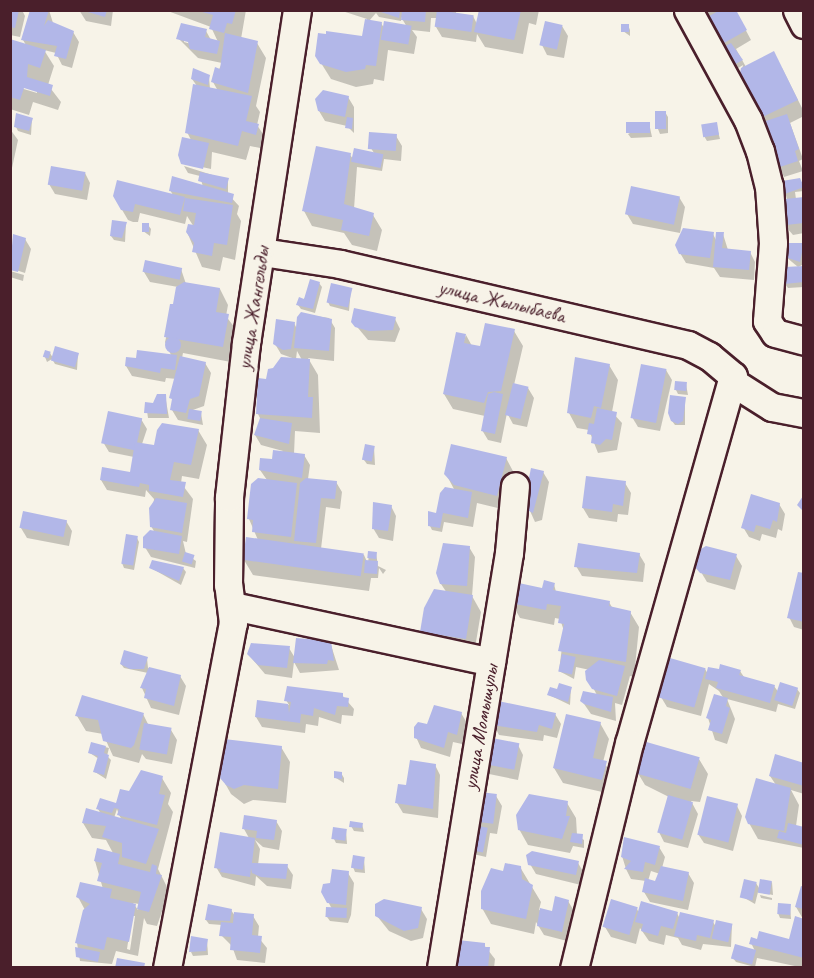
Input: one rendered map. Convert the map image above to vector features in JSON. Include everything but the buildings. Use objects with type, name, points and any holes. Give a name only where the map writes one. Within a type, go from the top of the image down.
[{"type":"street","name":"улица Жангельды","points":[[167,968],[233,623],[233,606],[228,585],[229,497],[246,343],[262,252],[297,10]]},
{"type":"street","points":[[688,10],[748,120],[760,151],[769,186],[773,243],[767,321],[775,333],[804,341]]},
{"type":"street","points":[[796,10],[804,24]]},
{"type":"street","name":"улица Жылыбаева","points":[[262,252],[340,264],[688,345],[710,356],[736,390]]},
{"type":"street","points":[[574,968],[629,743],[736,390],[804,413]]},
{"type":"street","name":"улица Момышулы","points":[[441,968],[491,662],[515,486]]},
{"type":"street","points":[[233,606],[491,662]]}]
